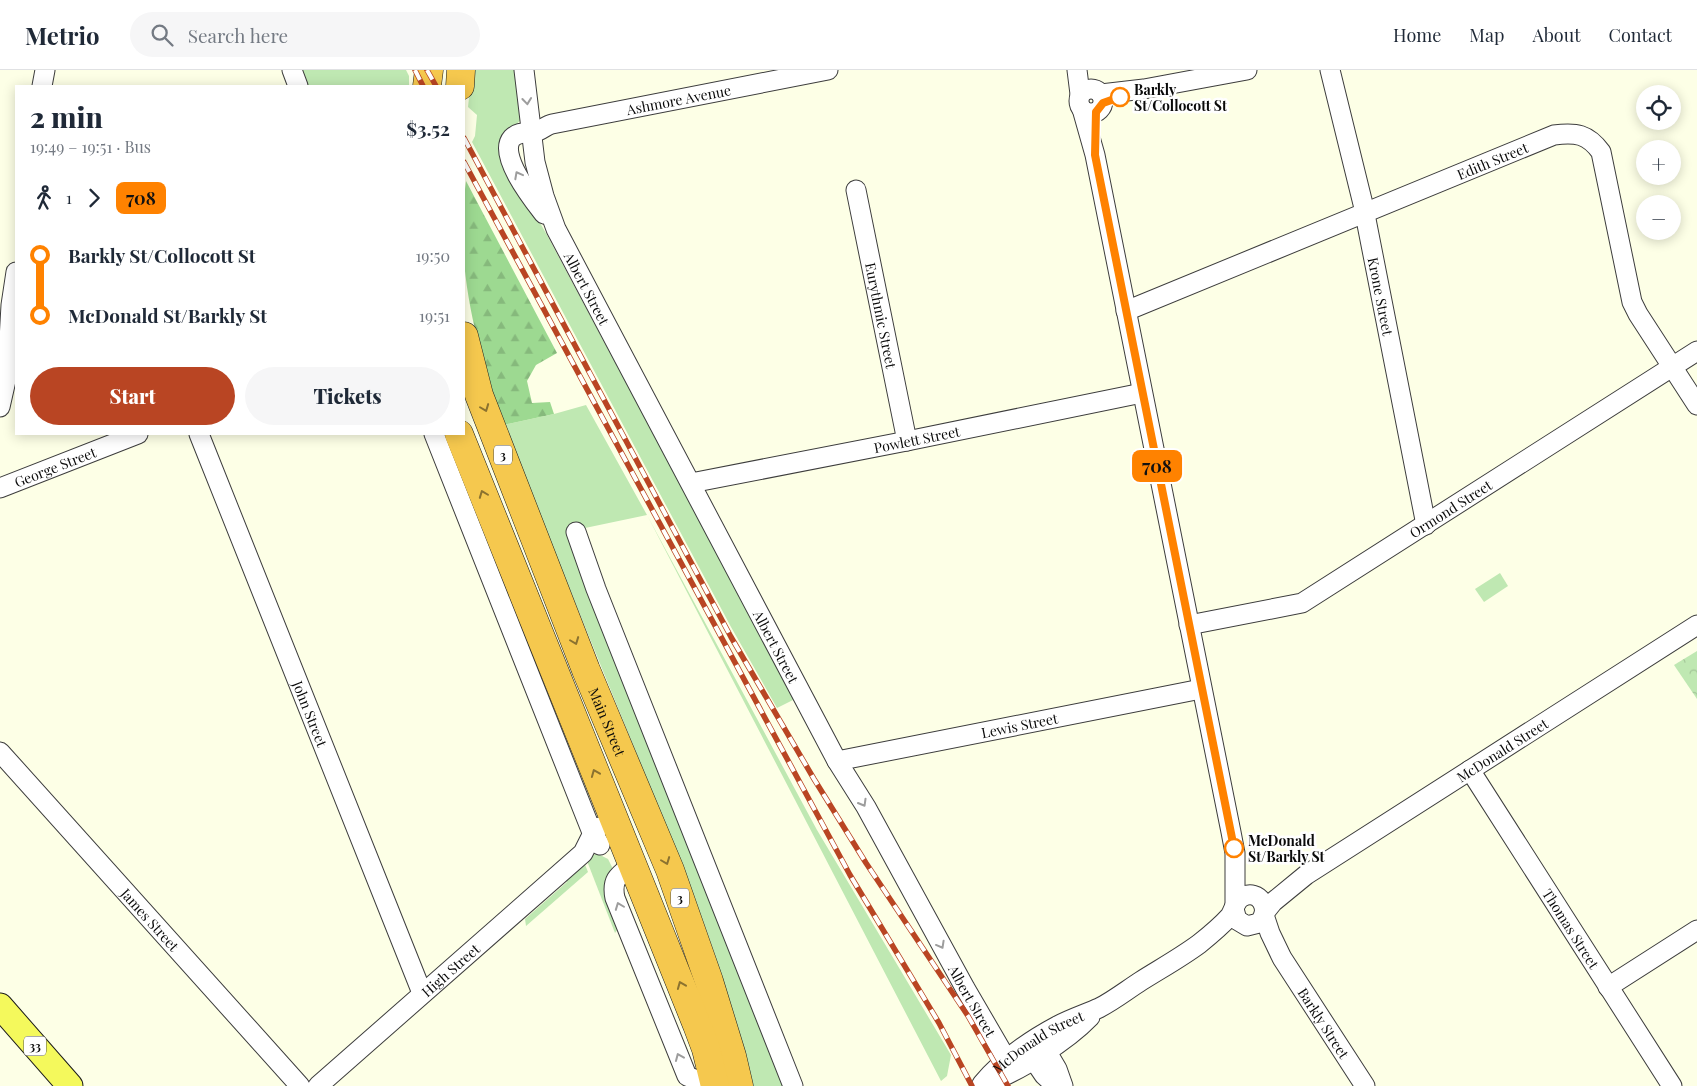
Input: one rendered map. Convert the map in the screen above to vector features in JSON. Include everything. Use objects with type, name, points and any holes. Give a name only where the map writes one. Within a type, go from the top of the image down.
[{"type":"highway","points":[[427,85],[429,70]]},
{"type":"highway","points":[[460,85],[462,70]]},
{"type":"highway","name":"Main Street","points":[[467,349],[479,395],[586,670],[670,870],[709,981],[732,1056],[723,1085]]},
{"type":"highway","name":"Main Street","points":[[460,435],[518,581],[602,837],[632,865],[700,1034],[723,1085]]},
{"type":"highway","points":[[518,581],[547,568]]},
{"type":"highway","points":[[602,837],[647,816]]},
{"type":"main road","name":"33","points":[[0,1006],[70,1086]]},
{"type":"street","points":[[42,85],[45,70]]},
{"type":"street","points":[[292,70],[298,85]]},
{"type":"street","name":"Albert Street","points":[[524,70],[530,131],[539,178],[556,229],[838,762],[866,807],[974,1005],[1007,1058]]},
{"type":"street","name":"Ashmore Avenue","points":[[530,131],[552,124],[828,70]]},
{"type":"street","name":"Barkly Street","points":[[1077,70],[1092,100]]},
{"type":"street","name":"Barkly Street","points":[[1083,70],[1092,100],[1095,155],[1235,853],[1245,878],[1260,905],[1282,958],[1365,1086]]},
{"type":"street","points":[[1092,100],[1247,70]]},
{"type":"street","name":"Krone Street","points":[[1330,70],[1364,213],[1426,525]]},
{"type":"street","name":"Edith Street","points":[[1126,311],[1554,134],[1572,134],[1588,138],[1601,152],[1632,302],[1697,405]]},
{"type":"street","name":"Eurythmic Street","points":[[856,190],[907,441]]},
{"type":"street","points":[[0,407],[7,376],[11,305],[15,279]]},
{"type":"street","name":"Ormond Street","points":[[1188,625],[1302,603],[1697,351]]},
{"type":"street","name":"Powlett Street","points":[[691,482],[907,441],[1142,393]]},
{"type":"street","name":"George Street","points":[[0,488],[135,435]]},
{"type":"street","name":"John Street","points":[[199,435],[422,993]]},
{"type":"street","name":"Main Street","points":[[434,435],[602,837]]},
{"type":"street","points":[[576,532],[596,589],[793,1086]]},
{"type":"street","name":"McDonald Street","points":[[1260,905],[1697,625]]},
{"type":"street","name":"Lewis Street","points":[[838,762],[1201,689]]},
{"type":"street","name":"James Street","points":[[0,752],[300,1086]]},
{"type":"street","name":"Thomas Street","points":[[1470,770],[1672,1086]]},
{"type":"street","name":"High Street","points":[[318,1086],[602,837]]},
{"type":"street","name":"Barkly Street","points":[[1235,853],[1235,907]]},
{"type":"street","points":[[1243,897],[1260,905],[1259,923],[1246,925],[1237,920],[1235,907],[1243,897]]},
{"type":"street","name":"McDonald Street","points":[[981,1085],[998,1079],[1036,1048],[1056,1026],[1100,1008],[1198,944],[1228,918],[1235,907]]},
{"type":"street","name":"Barkly Street","points":[[1246,925],[1282,958]]},
{"type":"street","name":"McDonald Street","points":[[1198,944],[1246,925]]},
{"type":"street","points":[[1608,987],[1697,930]]},
{"type":"street","points":[[1036,1048],[1044,1076],[1056,1086]]},
{"type":"street","points":[[1036,1048],[1057,1069],[1063,1086]]},
{"type":"street","name":"McDonald Street","points":[[981,1085],[1007,1058],[1036,1048]]},
{"type":"green space","points":[[300,70],[406,70],[409,76],[409,85],[306,85]]},
{"type":"green space","points":[[472,70],[517,70],[523,118],[508,132],[532,209],[795,699],[777,708],[731,627],[472,142],[475,136],[477,115],[468,107]]},
{"type":"green space","points":[[466,181],[557,353],[536,365],[527,381],[532,403],[550,402],[554,414],[503,425],[476,335],[465,274]]},
{"type":"green space","points":[[586,405],[647,515],[566,532],[784,1086],[749,1086],[714,952],[690,885],[503,425]]},
{"type":"green space","points":[[647,515],[817,830],[951,1055],[947,1076],[941,1081]]},
{"type":"green space","points":[[1500,573],[1508,586],[1484,602],[1475,589]]},
{"type":"green space","points":[[1697,651],[1697,699],[1674,665]]},
{"type":"green space","points":[[598,854],[608,859],[612,867],[618,929],[615,933],[587,861],[592,855]]},
{"type":"green space","points":[[584,862],[588,872],[526,926],[525,919],[567,882],[565,879]]},
{"type":"railway","points":[[415,70],[422,85]]},
{"type":"railway","points":[[427,70],[435,85]]},
{"type":"railway","points":[[465,140],[731,637],[814,779],[866,863],[968,1016],[1008,1086]]},
{"type":"railway","points":[[465,164],[850,875],[939,1023],[972,1086]]},
{"type":"bus line","name":"708","points":[[1120,97],[1103,103],[1096,112],[1095,155],[1234,848]]},
{"type":"place","name":"Barkly St/Collocott St","points":[[1120,97]]},
{"type":"place","name":"McDonald St/Barkly St","points":[[1234,848]]}]
